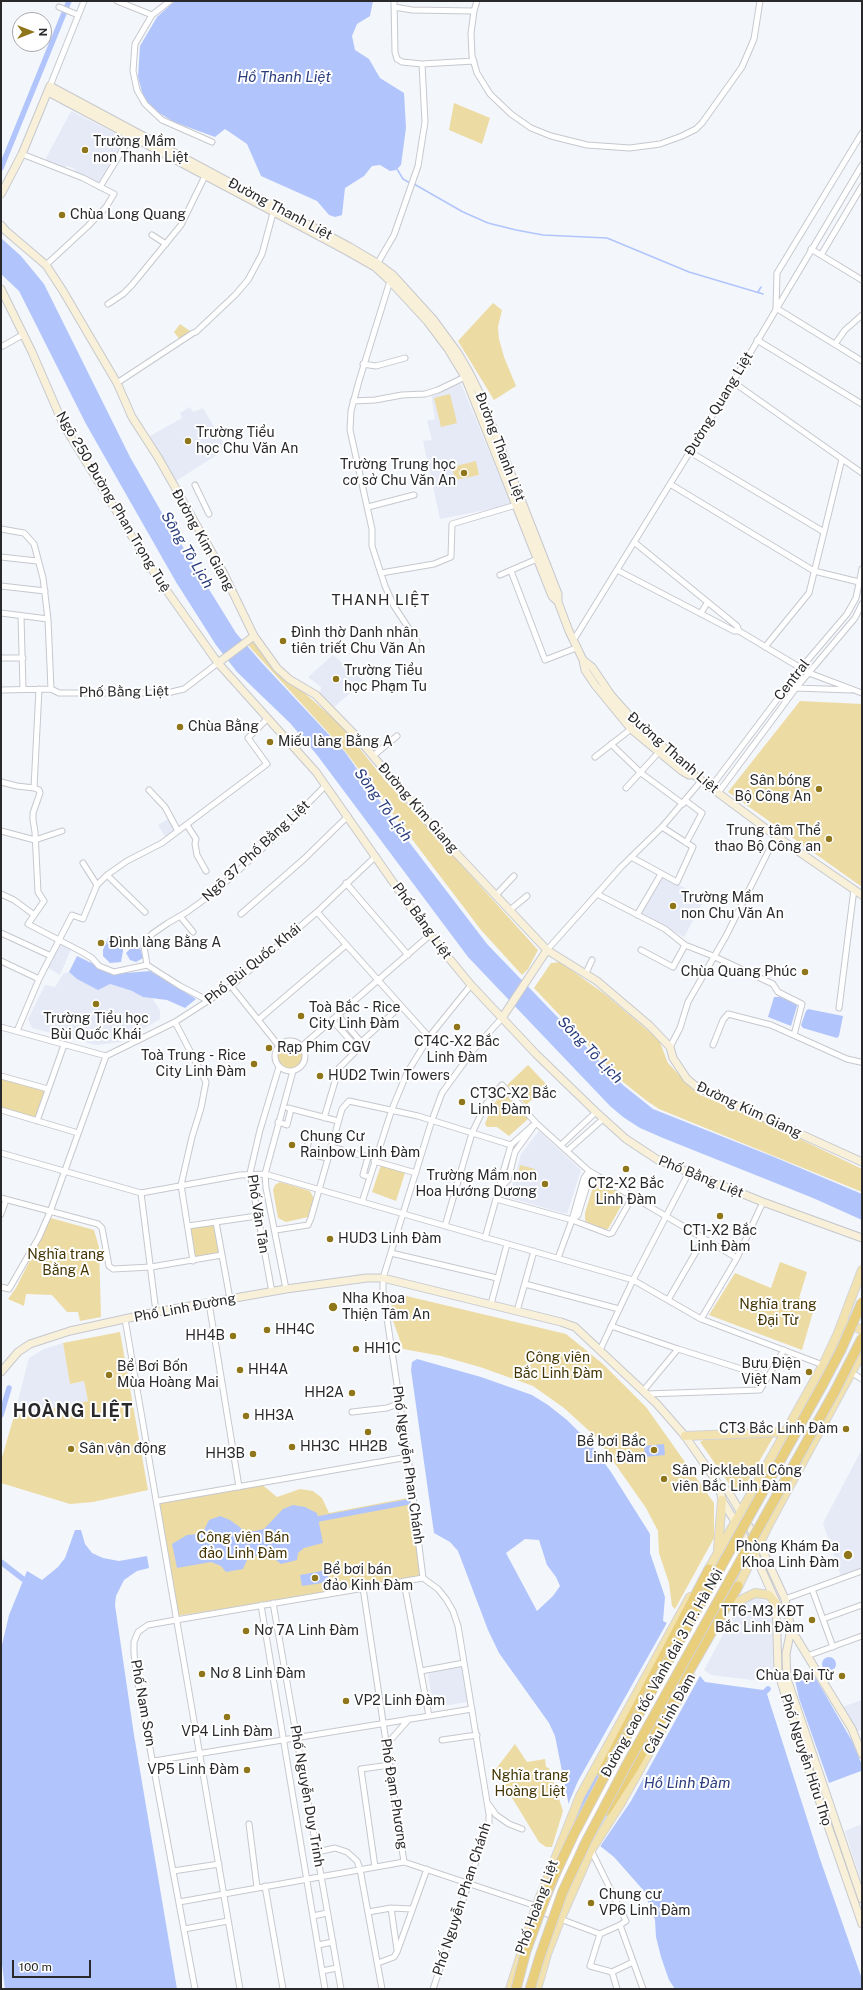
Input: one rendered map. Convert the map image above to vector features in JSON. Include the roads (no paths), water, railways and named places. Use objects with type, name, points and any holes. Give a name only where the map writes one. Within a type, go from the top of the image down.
[{"type":"highway","name":"Đường cao tốc Vành đai 3 TP. Hà Nội","points":[[516,1989],[526,1951],[550,1885],[573,1834],[823,1384],[841,1350],[862,1302]]},
{"type":"highway","name":"Đường cao tốc Vành đai 3 TP. Hà Nội","points":[[530,1989],[563,1890],[590,1846],[626,1766],[817,1424],[862,1338]]},
{"type":"highway","points":[[573,1834],[613,1749],[676,1635],[709,1569]]},
{"type":"highway","points":[[590,1846],[738,1586]]},
{"type":"main road","points":[[573,1834],[593,1770],[680,1613],[709,1569],[810,1390],[842,1322],[862,1270]]},
{"type":"main road","points":[[842,1322],[862,1330]]},
{"type":"main road","points":[[738,1586],[760,1545],[770,1522],[862,1353]]},
{"type":"main road","points":[[810,1390],[835,1404]]},
{"type":"main road","points":[[685,1436],[786,1432]]},
{"type":"main road","points":[[718,1553],[722,1500]]},
{"type":"main road","name":"Cầu Linh Đàm","points":[[590,1846],[621,1803],[731,1605],[738,1586]]},
{"type":"main road","points":[[731,1605],[755,1593],[769,1595],[777,1605]]},
{"type":"main road","name":"Phố Hoàng Liệt","points":[[510,1989],[536,1907],[573,1834]]},
{"type":"main road","name":"Phố Hoàng Liệt","points":[[537,1989],[561,1918],[590,1846]]},
{"type":"street","points":[[1,194],[22,154],[49,89],[75,14],[84,1]]},
{"type":"street","points":[[117,1],[152,15]]},
{"type":"street","points":[[170,1],[152,15],[135,44],[133,71],[137,90],[145,104],[162,120],[212,142]]},
{"type":"street","points":[[394,1],[395,55],[402,62],[422,64],[474,61]]},
{"type":"street","points":[[477,1],[471,34],[474,61],[477,74],[490,94],[512,114],[531,128],[550,136],[574,143],[604,147],[630,148],[660,144],[696,129],[728,88],[742,67],[754,39],[760,1]]},
{"type":"street","points":[[60,7],[75,14]]},
{"type":"street","points":[[394,7],[412,10],[474,11]]},
{"type":"street","points":[[376,265],[392,241],[418,166],[425,122],[422,64]]},
{"type":"street","name":"Đường Thanh Liệt","points":[[49,89],[131,136],[272,213],[376,265]]},
{"type":"street","name":"Đường Thanh Liệt","points":[[49,89],[376,265],[392,278],[433,319],[458,353],[469,372],[479,392],[519,505],[558,594],[558,602],[575,644],[583,660],[592,667],[620,712],[691,769],[694,775],[776,836],[862,895]]},
{"type":"street","points":[[862,133],[777,273],[776,308],[862,361]]},
{"type":"street","points":[[100,187],[131,136]]},
{"type":"street","points":[[22,154],[83,178],[114,194],[106,207],[88,226],[46,265]]},
{"type":"street","name":"Đường Quang Liệt","points":[[575,644],[617,570],[733,382],[862,165]]},
{"type":"street","points":[[108,304],[123,294],[132,285],[181,225],[206,176]]},
{"type":"street","points":[[821,255],[862,186]]},
{"type":"street","points":[[117,383],[193,332],[196,332],[222,308],[248,280],[262,254],[272,213]]},
{"type":"street","name":"Đường Kim Giang","points":[[1,225],[46,265],[90,335],[117,383],[132,417],[159,459],[223,572],[252,637],[277,668],[289,679],[316,696],[357,737],[440,836],[547,950],[586,972],[650,1026],[670,1047],[673,1058],[679,1070],[697,1087],[862,1162]]},
{"type":"street","points":[[152,235],[166,244]]},
{"type":"street","points":[[811,249],[862,280]]},
{"type":"street","points":[[392,278],[364,364],[354,401],[350,430],[368,507],[372,530],[372,546],[394,606],[417,641]]},
{"type":"street","points":[[392,278],[448,349],[465,377],[519,505],[552,596],[558,602]]},
{"type":"street","name":"Ngõ 250 Đường Phan Trọng Tuệ","points":[[1,289],[24,334],[64,426],[154,574],[219,662]]},
{"type":"street","points":[[834,344],[845,330],[862,314]]},
{"type":"street","points":[[3,346],[24,334]]},
{"type":"street","points":[[757,340],[862,404]]},
{"type":"street","points":[[364,364],[376,366],[405,358]]},
{"type":"street","points":[[354,401],[375,400],[402,395],[425,394],[438,390],[465,377]]},
{"type":"street","points":[[733,382],[862,473]]},
{"type":"street","points":[[690,452],[824,532]]},
{"type":"street","points":[[765,647],[809,593],[842,459]]},
{"type":"street","points":[[670,484],[814,571],[859,582]]},
{"type":"street","points":[[195,485],[209,514]]},
{"type":"street","points":[[368,507],[414,495]]},
{"type":"street","points":[[381,573],[434,564],[451,557],[452,524],[519,505]]},
{"type":"street","points":[[1,529],[24,533],[34,544],[45,591],[48,619],[51,689]]},
{"type":"street","points":[[634,542],[737,626],[739,631]]},
{"type":"street","points":[[1,557],[37,561]]},
{"type":"street","points":[[500,575],[538,559]]},
{"type":"street","name":"Central","points":[[711,787],[801,668],[847,614],[856,598],[862,569]]},
{"type":"street","points":[[617,570],[701,612],[734,631],[739,631],[809,673],[862,693]]},
{"type":"street","points":[[511,571],[545,660],[575,644]]},
{"type":"street","points":[[1,586],[45,591]]},
{"type":"street","points":[[701,612],[707,602]]},
{"type":"street","name":"Central","points":[[718,793],[796,688],[855,618],[862,604]]},
{"type":"street","points":[[1,613],[48,619]]},
{"type":"street","points":[[21,616],[23,689]]},
{"type":"street","points":[[219,662],[252,637]]},
{"type":"street","points":[[1,658],[22,658]]},
{"type":"street","name":"Phố Bằng Liệt","points":[[1,690],[51,689],[60,693],[171,693],[184,689],[219,662],[316,772],[430,935],[471,985],[603,1119],[626,1139],[658,1160],[763,1202],[862,1237]]},
{"type":"street","points":[[796,688],[856,690]]},
{"type":"street","points":[[34,788],[39,689]]},
{"type":"street","points":[[620,712],[631,729],[658,753],[682,771],[689,775],[694,775]]},
{"type":"street","points":[[17,1031],[39,978],[52,956],[72,915],[83,919],[97,885],[107,875],[127,861],[162,843],[267,764],[248,738],[268,718]]},
{"type":"street","points":[[595,757],[631,729]]},
{"type":"street","points":[[373,756],[397,736]]},
{"type":"street","points":[[611,744],[641,773],[702,813],[686,842]]},
{"type":"street","points":[[626,788],[658,753]]},
{"type":"street","points":[[722,772],[730,778]]},
{"type":"street","points":[[502,1018],[547,950],[631,857],[662,827],[702,780]]},
{"type":"street","points":[[1,782],[34,788],[39,790],[40,793],[33,813],[33,826],[38,892],[44,901],[33,914],[28,924],[82,952],[92,958],[99,966],[114,972],[147,965],[180,986],[209,1001]]},
{"type":"street","name":"Ngõ 37 Phố Bằng Liệt","points":[[147,965],[144,946],[152,934],[216,891],[276,836],[325,786]]},
{"type":"street","points":[[149,790],[165,807],[178,831]]},
{"type":"street","points":[[241,914],[304,859],[348,816]]},
{"type":"street","points":[[187,825],[196,839],[195,844],[197,854],[206,871]]},
{"type":"street","points":[[631,857],[677,882],[693,847],[662,827]]},
{"type":"street","points":[[1,831],[35,840],[62,831]]},
{"type":"street","points":[[670,1047],[680,1028],[688,1002],[713,956],[726,936],[776,836]]},
{"type":"street","name":"Phố Bùi Quốc Khái","points":[[106,1056],[175,1022],[231,986],[317,912],[376,856]]},
{"type":"street","points":[[83,863],[97,885]]},
{"type":"street","points":[[637,915],[661,874]]},
{"type":"street","points":[[107,875],[144,912]]},
{"type":"street","points":[[496,895],[514,876]]},
{"type":"street","points":[[346,884],[408,955]]},
{"type":"street","points":[[839,1008],[854,889]]},
{"type":"street","points":[[1,894],[14,900],[33,914]]},
{"type":"street","points":[[597,894],[664,929],[685,946],[713,956],[773,984],[778,992],[802,1004],[794,1035]]},
{"type":"street","points":[[510,910],[527,896]]},
{"type":"street","points":[[317,912],[429,1037]]},
{"type":"street","points":[[180,916],[193,932]]},
{"type":"street","points":[[1,933],[52,956]]},
{"type":"street","points":[[231,986],[279,1046],[291,1042],[301,1047],[333,1021],[430,935]]},
{"type":"street","points":[[258,1020],[346,945]]},
{"type":"street","points":[[642,950],[673,967],[685,946]]},
{"type":"street","points":[[586,972],[592,960]]},
{"type":"street","points":[[1,961],[39,978]]},
{"type":"street","points":[[362,1202],[392,1109],[407,1072],[429,1037],[471,985]]},
{"type":"street","points":[[338,1015],[361,1042],[401,1006]]},
{"type":"street","points":[[713,1045],[723,1020],[728,1014],[771,1025],[848,1059],[860,1062]]},
{"type":"street","name":"Phố Nguyễn Phan Chánh","points":[[433,1989],[489,1823],[489,1804],[458,1626],[453,1611],[438,1589],[423,1578],[408,1458],[383,1292],[383,1278],[432,1120],[442,1093],[474,1049],[502,1018]]},
{"type":"street","points":[[324,1118],[339,1068],[358,1050],[333,1021]]},
{"type":"street","points":[[175,1022],[206,1082],[201,1108],[180,1185],[193,1261]]},
{"type":"street","points":[[1,1027],[106,1056],[50,1212],[39,1237],[9,1289],[1,1287]]},
{"type":"street","points":[[37,1121],[64,1045]]},
{"type":"street","name":"Phố Văn Tân","points":[[272,1292],[250,1173],[260,1130],[279,1067],[275,1058],[279,1046]]},
{"type":"street","name":"Phố Văn Tân","points":[[286,1289],[276,1230],[266,1188],[265,1174],[293,1071],[300,1067],[304,1059],[301,1047]]},
{"type":"street","points":[[279,1067],[285,1070],[293,1071]]},
{"type":"street","points":[[1,1076],[48,1089]]},
{"type":"street","points":[[445,1226],[472,1133],[486,1104],[502,1085],[536,1123],[589,1171],[737,1258]]},
{"type":"street","points":[[276,1230],[308,1225],[338,1121],[344,1105],[351,1100],[432,1120],[511,1145]]},
{"type":"street","points":[[278,1122],[287,1125],[290,1108],[338,1121]]},
{"type":"street","points":[[1,1110],[78,1133]]},
{"type":"street","points":[[561,1145],[596,1112]]},
{"type":"street","points":[[567,1151],[603,1119]]},
{"type":"street","points":[[485,1238],[500,1188],[500,1179],[511,1145],[536,1123]]},
{"type":"street","points":[[500,1188],[508,1180],[517,1149],[536,1123]]},
{"type":"street","points":[[310,1135],[306,1153],[328,1158]]},
{"type":"street","points":[[331,1147],[368,1157],[363,1175],[369,1177]]},
{"type":"street","points":[[1,1153],[141,1192],[250,1173],[265,1174],[633,1280],[701,1319],[823,1365]]},
{"type":"street","points":[[374,1161],[416,1173]]},
{"type":"street","points":[[558,1258],[572,1220],[578,1215],[589,1179],[589,1171]]},
{"type":"street","points":[[600,1350],[633,1280],[690,1172]]},
{"type":"street","points":[[141,1192],[156,1312]]},
{"type":"street","points":[[496,1199],[572,1220],[609,1234],[612,1233],[633,1196]]},
{"type":"street","points":[[1,1214],[3,1199],[98,1224],[102,1228],[109,1266],[113,1269],[151,1267],[222,1255]]},
{"type":"street","points":[[701,1319],[737,1258],[763,1202]]},
{"type":"street","points":[[188,1226],[257,1216]]},
{"type":"street","points":[[216,1222],[230,1299]]},
{"type":"street","points":[[668,1300],[704,1238]]},
{"type":"street","points":[[491,1304],[507,1244]]},
{"type":"street","points":[[517,1311],[534,1251]]},
{"type":"street","points":[[391,1253],[497,1278]]},
{"type":"street","name":"Phố Linh Đường","points":[[1,1372],[18,1352],[30,1344],[70,1330],[156,1312],[286,1289],[367,1278],[383,1278]]},
{"type":"street","name":"Phố Nguyễn Hữu Thọ","points":[[383,1278],[491,1304],[575,1327],[645,1392],[685,1436],[719,1485],[728,1491],[760,1545],[785,1599],[791,1629],[787,1648],[787,1679],[862,1899]]},
{"type":"street","points":[[525,1284],[619,1309]]},
{"type":"street","points":[[209,1303],[239,1487]]},
{"type":"street","points":[[125,1319],[240,1989]]},
{"type":"street","points":[[611,1326],[678,1350],[767,1377]]},
{"type":"street","points":[[645,1392],[678,1350]]},
{"type":"street","points":[[645,1392],[760,1390],[784,1350]]},
{"type":"street","points":[[852,1373],[862,1379]]},
{"type":"street","points":[[352,1412],[387,1408],[400,1403]]},
{"type":"street","points":[[157,1501],[408,1458]]},
{"type":"street","name":"Phố Nguyễn Hữu Thọ","points":[[719,1485],[722,1500],[736,1521],[755,1555],[771,1588],[777,1605],[778,1672],[822,1809],[862,1924]]},
{"type":"street","points":[[549,1910],[573,1834],[693,1633],[750,1529]]},
{"type":"street","points":[[785,1599],[862,1571]]},
{"type":"street","name":"Phố Nam Sơn","points":[[195,1989],[154,1761],[136,1673],[134,1642],[138,1632],[148,1625],[423,1578]]},
{"type":"street","points":[[404,1582],[430,1716]]},
{"type":"street","name":"Phố Đạm Phương","points":[[363,1588],[404,1862],[536,1907],[549,1910],[559,1915],[561,1918]]},
{"type":"street","points":[[812,1589],[833,1646]]},
{"type":"street","name":"Phố Nguyễn Duy Trinh","points":[[273,1603],[341,1989]]},
{"type":"street","name":"Phố Nguyễn Duy Trinh","points":[[261,1605],[325,1989]]},
{"type":"street","points":[[823,1619],[862,1605]]},
{"type":"street","points":[[791,1629],[852,1729],[862,1754]]},
{"type":"street","points":[[807,1656],[862,1636]]},
{"type":"street","points":[[787,1648],[795,1647],[807,1656]]},
{"type":"street","points":[[421,1671],[464,1663]]},
{"type":"street","points":[[154,1761],[472,1709]]},
{"type":"street","points":[[386,1744],[409,1719]]},
{"type":"street","points":[[442,1740],[477,1735]]},
{"type":"street","points":[[375,1867],[361,1769],[390,1765]]},
{"type":"street","points":[[489,1804],[496,1815],[509,1824],[522,1829]]},
{"type":"street","points":[[822,1809],[830,1806]]},
{"type":"street","points":[[249,1824],[257,1887]]},
{"type":"street","points":[[561,1918],[600,1934],[626,1921],[590,1846]]},
{"type":"street","points":[[317,1852],[335,1848],[342,1850],[352,1856],[360,1869],[382,1989]]},
{"type":"street","points":[[179,1902],[307,1878],[404,1862]]},
{"type":"street","points":[[173,1871],[219,1864]]},
{"type":"street","points":[[378,1963],[394,1957],[397,1952],[427,1869]]},
{"type":"street","points":[[265,1886],[283,1989]]},
{"type":"street","name":"Phố Đạm Phương","points":[[536,1907],[539,1911],[561,1918]]},
{"type":"street","points":[[368,1912],[391,1908],[412,1909]]},
{"type":"street","points":[[391,1908],[397,1952]]},
{"type":"street","points":[[313,1916],[328,1913]]},
{"type":"street","points":[[184,1929],[228,1921]]},
{"type":"street","points":[[620,1925],[643,1989]]},
{"type":"street","points":[[600,1934],[590,1966],[612,1972],[633,1962]]},
{"type":"street","points":[[318,1945],[333,1942]]},
{"type":"street","points":[[322,1971],[337,1968]]},
{"type":"street","points":[[612,1972],[618,1989]]},
{"type":"water","name":"Hồ Thanh Liệt","points":[[175,1],[373,1],[370,16],[357,24],[352,36],[355,50],[369,59],[380,78],[404,93],[406,128],[401,165],[396,170],[390,171],[380,165],[372,166],[364,176],[345,188],[342,215],[335,217],[329,215],[317,201],[261,176],[247,144],[225,129],[215,137],[174,122],[159,113],[144,99],[138,77],[140,46],[157,17]]},
{"type":"water","points":[[1,238],[21,256],[44,284],[130,457],[162,513],[236,633],[345,752],[406,838],[487,944],[623,1085],[653,1109],[862,1194],[862,1220],[813,1198],[663,1138],[640,1128],[623,1117],[610,1106],[468,957],[317,755],[290,723],[237,672],[216,645],[176,582],[86,424],[19,291],[1,274]]},
{"type":"water","points":[[109,936],[115,937],[122,941],[123,951],[121,962],[110,963],[103,956],[103,950]]},
{"type":"water","points":[[134,945],[140,948],[143,958],[136,962],[130,960],[126,953]]},
{"type":"water","points":[[77,956],[114,974],[150,971],[196,999],[185,1008],[167,1000],[143,997],[132,991],[110,984],[98,990],[77,979],[69,972]]},
{"type":"water","points":[[774,997],[780,997],[795,1003],[797,1006],[791,1026],[768,1017]]},
{"type":"water","points":[[808,1009],[843,1016],[839,1036],[837,1038],[803,1028],[801,1025]]},
{"type":"water","name":"Hồ Linh Đàm","points":[[417,1359],[481,1377],[532,1395],[567,1420],[589,1442],[611,1472],[650,1534],[650,1553],[665,1597],[663,1621],[667,1623],[663,1631],[705,1682],[763,1690],[767,1694],[820,1859],[862,1979],[862,1989],[675,1989],[669,1980],[661,1957],[656,1937],[655,1920],[644,1891],[614,1857],[575,1826],[569,1806],[555,1736],[549,1723],[499,1653],[488,1630],[458,1551],[450,1542],[434,1533],[411,1370],[412,1362]],"holes":[[[525,1539],[539,1540],[547,1565],[556,1577],[560,1586],[553,1596],[537,1611],[506,1553]]]},
{"type":"water","name":"Bể bơi Bắc Linh Đàm","points":[[664,1444],[665,1455],[645,1457],[644,1446]]},
{"type":"water","points":[[293,1505],[305,1507],[317,1513],[323,1543],[304,1548],[298,1553],[297,1560],[281,1564],[267,1553],[247,1560],[243,1569],[226,1572],[221,1566],[211,1562],[177,1568],[172,1544],[187,1535],[198,1534],[204,1530],[209,1520],[220,1516],[230,1520],[245,1531],[255,1531],[264,1529],[283,1509]]},
{"type":"water","points":[[75,1530],[81,1530],[85,1544],[92,1553],[103,1558],[119,1561],[147,1556],[149,1568],[137,1571],[124,1580],[116,1596],[115,1605],[134,1735],[177,1989],[5,1989],[1,1956],[1,1649],[9,1615],[27,1571],[42,1580],[58,1567],[65,1558]]},
{"type":"water","name":"Bể bơi bán đảo Kinh Đàm","points":[[327,1570],[329,1582],[302,1586],[300,1575]]},
{"type":"water","points":[[826,1657],[832,1657],[836,1661],[836,1667],[832,1671],[826,1671],[822,1667],[822,1661]]},
{"type":"water","points":[[798,1674],[813,1674],[818,1682],[852,1741],[862,1765],[861,1771],[829,1783],[799,1698],[795,1680]]},
{"type":"waterway","points":[[1,168],[69,1]]},
{"type":"waterway","points":[[397,169],[403,179],[410,183]]},
{"type":"waterway","points":[[414,184],[463,212],[488,223],[543,235],[607,238],[689,272],[763,294]]},
{"type":"waterway","points":[[758,292],[761,287]]},
{"type":"waterway","points":[[1,1415],[9,1388]]},
{"type":"waterway","points":[[318,1519],[408,1502]]},
{"type":"waterway","points":[[1,1562],[23,1579]]},
{"type":"waterway","points":[[765,1692],[768,1689]]},
{"type":"place","name":"Trường Mầm non Thanh Liệt","points":[[85,150]]},
{"type":"place","name":"Chùa Long Quang","points":[[62,215]]},
{"type":"place","name":"Trường Tiểu học Chu Văn An","points":[[188,441]]},
{"type":"place","name":"Trường Trung học cơ sở Chu Văn An","points":[[464,473]]},
{"type":"place","name":"Đình thờ Danh nhân tiên triết Chu Văn An","points":[[283,641]]},
{"type":"place","name":"Trường Tiểu học Phạm Tu","points":[[336,679]]},
{"type":"place","name":"Chùa Bằng","points":[[180,727]]},
{"type":"place","name":"Miếu làng Bằng A","points":[[270,742]]},
{"type":"place","name":"Sân bóng Bộ Công An","points":[[819,789]]},
{"type":"place","name":"Trung tâm Thể thao Bộ Công an","points":[[829,839]]},
{"type":"place","name":"Trường Mầm non Chu Văn An","points":[[673,906]]},
{"type":"place","name":"Đình làng Bằng A","points":[[101,943]]},
{"type":"place","name":"Chùa Quang Phúc","points":[[805,972]]},
{"type":"place","name":"Trường Tiểu học Bùi Quốc Khái","points":[[96,1004]]},
{"type":"place","name":"Toà Bắc - Rice City Linh Đàm","points":[[301,1016]]},
{"type":"place","name":"CT4C-X2 Bắc Linh Đàm","points":[[457,1027]]},
{"type":"place","name":"Rạp Phim CGV","points":[[269,1048]]},
{"type":"place","name":"Toà Trung - Rice City Linh Đàm","points":[[254,1064]]},
{"type":"place","name":"HUD2 Twin Towers","points":[[320,1076]]},
{"type":"place","name":"CT3C-X2 Bắc Linh Đàm","points":[[462,1102]]},
{"type":"place","name":"Chung Cư Rainbow Linh Đàm","points":[[292,1145]]},
{"type":"place","name":"CT2-X2 Bắc Linh Đàm","points":[[626,1169]]},
{"type":"place","name":"Trường Mầm non Hoa Hướng Dương","points":[[545,1184]]},
{"type":"place","name":"CT1-X2 Bắc Linh Đàm","points":[[720,1216]]},
{"type":"place","name":"HUD3 Linh Đàm","points":[[330,1239]]},
{"type":"place","name":"Nha Khoa Thiện Tâm An","points":[[333,1307]]},
{"type":"place","name":"HH4C","points":[[267,1330]]},
{"type":"place","name":"HH4B","points":[[233,1336]]},
{"type":"place","name":"HH1C","points":[[356,1349]]},
{"type":"place","name":"HH4A","points":[[240,1370]]},
{"type":"place","name":"Bưu Điện Việt Nam","points":[[809,1372]]},
{"type":"place","name":"Bể Bơi Bốn Mùa Hoàng Mai","points":[[109,1375]]},
{"type":"place","name":"HH2A","points":[[352,1393]]},
{"type":"place","name":"HH3A","points":[[246,1416]]},
{"type":"place","name":"CT3 Bắc Linh Đàm","points":[[846,1429]]},
{"type":"place","name":"HH2B","points":[[368,1432]]},
{"type":"place","name":"HH3C","points":[[292,1447]]},
{"type":"place","name":"Sân vận động","points":[[71,1449]]},
{"type":"place","name":"Bể bơi Bắc Linh Đàm","points":[[654,1450]]},
{"type":"place","name":"HH3B","points":[[253,1454]]},
{"type":"place","name":"Sân Pickleball Công viên Bắc Linh Đàm","points":[[664,1479]]},
{"type":"place","name":"Phòng Khám Đa Khoa Linh Đàm","points":[[848,1555]]},
{"type":"place","name":"Bể bơi bán đảo Kinh Đàm","points":[[315,1578]]},
{"type":"place","name":"TT6-M3 KĐT Bắc Linh Đàm","points":[[812,1620]]},
{"type":"place","name":"Nơ 7A Linh Đàm","points":[[246,1631]]},
{"type":"place","name":"Nơ 8 Linh Đàm","points":[[202,1674]]},
{"type":"place","name":"Chùa Đại Từ","points":[[842,1676]]},
{"type":"place","name":"VP2 Linh Đàm","points":[[346,1701]]},
{"type":"place","name":"VP4 Linh Đàm","points":[[227,1717]]},
{"type":"place","name":"VP5 Linh Đàm","points":[[247,1770]]},
{"type":"place","name":"Chung cư VP6 Linh Đàm","points":[[591,1903]]},
{"type":"district","name":"THANH LIỆT","points":[[381,600]]},
{"type":"district","name":"HOÀNG LIỆT","points":[[73,1411]]},
{"type":"water label","name":"Sông Tô Lịch","points":[[187,550]]},
{"type":"water label","name":"Sông Tô Lịch","points":[[383,805]]},
{"type":"water label","name":"Sông Tô Lịch","points":[[590,1050]]},
{"type":"park label","name":"Nghĩa trang Bằng A","points":[[66,1264]]},
{"type":"park label","name":"Nghĩa trang Đại Từ","points":[[778,1314]]},
{"type":"park label","name":"Công viên Bắc Linh Đàm","points":[[558,1366]]},
{"type":"park label","name":"Công viên Bán đảo Linh Đàm","points":[[243,1546]]},
{"type":"park label","name":"Nghĩa trang Hoàng Liệt","points":[[530,1784]]}]
